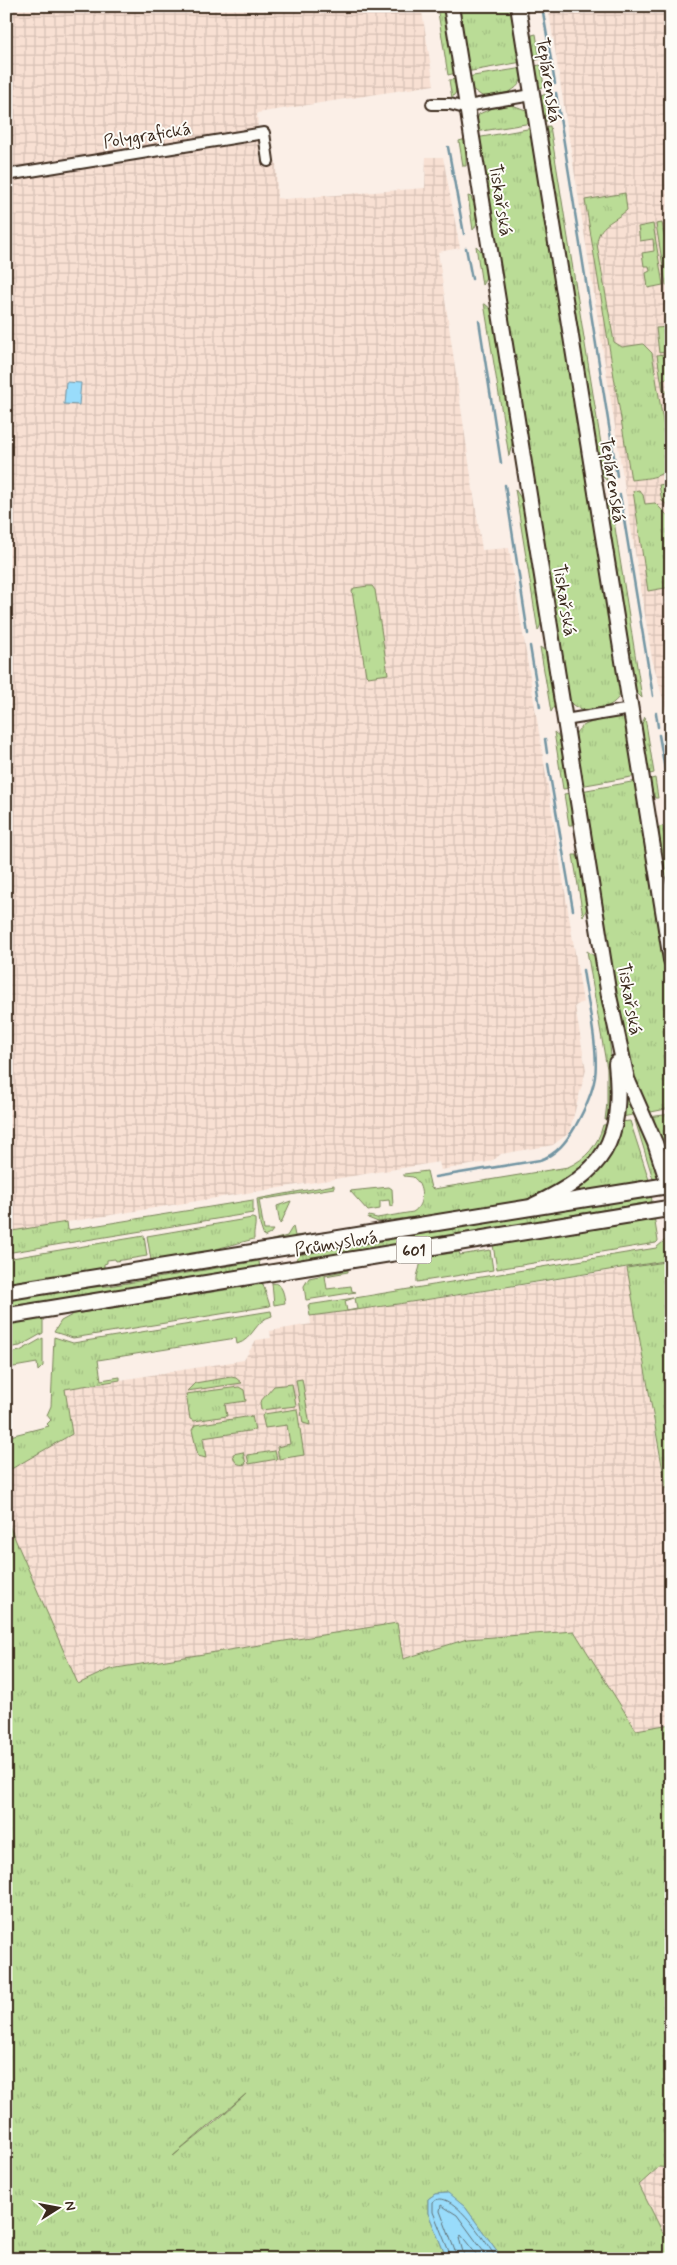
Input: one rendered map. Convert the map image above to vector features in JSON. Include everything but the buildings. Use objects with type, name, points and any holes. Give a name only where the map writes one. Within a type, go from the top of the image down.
[{"type":"main road","name":"Průmyslová","points":[[6,1292],[527,1208],[670,1187]]},
{"type":"main road","name":"Průmyslová","points":[[6,1316],[671,1208]]},
{"type":"street","name":"Tiskařská","points":[[451,6],[609,996],[627,1079],[654,1138],[670,1187]]},
{"type":"street","name":"Teplárenská","points":[[518,6],[671,960]]},
{"type":"street","points":[[432,104],[450,104],[459,107],[532,95]]},
{"type":"street","name":"Polygrafická","points":[[6,175],[264,133],[268,161]]},
{"type":"street","points":[[565,720],[631,709]]},
{"type":"street","points":[[527,1208],[560,1192],[579,1180],[597,1162],[611,1138],[617,1120],[619,1103],[609,996]]},
{"type":"shaded area","points":[[6,6],[421,6],[434,85],[257,113],[260,162],[276,161],[277,198],[285,199],[425,188],[426,157],[443,157],[460,248],[438,252],[482,550],[509,548],[583,1002],[575,1006],[586,1070],[569,1133],[553,1145],[501,1154],[488,1162],[441,1170],[439,1162],[6,1232]]},
{"type":"shaded area","points":[[548,6],[671,6],[671,728],[652,659]]},
{"type":"shaded area","points":[[627,1268],[671,1524],[670,1724],[636,1730],[574,1631],[467,1639],[402,1659],[397,1624],[110,1669],[78,1684],[6,1518],[6,1472],[72,1434],[65,1389],[244,1360],[256,1340],[271,1338],[270,1331],[311,1324],[310,1316],[494,1290]]},
{"type":"shaded area","points":[[659,2167],[671,2168],[671,2249],[639,2185]]},
{"type":"green space","points":[[437,6],[445,6],[456,73],[448,75]]},
{"type":"green space","points":[[456,6],[513,6],[522,62],[466,72]]},
{"type":"green space","points":[[536,34],[540,59],[533,61],[532,35]]},
{"type":"green space","points":[[541,65],[544,87],[539,88],[536,86],[533,66]]},
{"type":"green space","points":[[523,68],[523,76],[520,82],[511,91],[504,94],[482,96],[469,87],[467,77]]},
{"type":"green space","points":[[457,79],[456,92],[452,98],[449,80]]},
{"type":"green space","points":[[545,94],[550,120],[542,122],[538,98]]},
{"type":"green space","points":[[512,105],[526,110],[532,123],[476,132],[475,126],[479,114],[493,108]]},
{"type":"green space","points":[[550,126],[607,481],[598,471],[542,127]]},
{"type":"green space","points":[[533,128],[622,691],[612,703],[597,710],[581,709],[574,706],[568,700],[476,138]]},
{"type":"green space","points":[[466,139],[466,166],[463,166],[459,141]]},
{"type":"green space","points":[[625,193],[627,210],[607,224],[600,232],[597,244],[614,342],[622,347],[643,344],[652,353],[669,459],[668,466],[661,474],[650,478],[631,480],[585,200]]},
{"type":"green space","points":[[468,196],[471,197],[478,217],[473,230]]},
{"type":"green space","points":[[662,223],[671,269],[671,284],[666,285],[656,224]]},
{"type":"green space","points":[[653,224],[663,285],[648,288],[646,273],[650,271],[649,266],[644,266],[642,253],[654,251],[653,239],[640,241],[638,227]]},
{"type":"green space","points":[[476,246],[483,254],[487,270],[482,285]]},
{"type":"green space","points":[[484,303],[493,311],[513,440],[509,456]]},
{"type":"green space","points":[[668,327],[671,351],[659,353],[656,328]]},
{"type":"green space","points":[[671,353],[671,377],[663,379],[665,391],[671,391],[671,395],[668,395],[663,391],[657,355]]},
{"type":"green space","points":[[670,483],[671,508],[662,501],[659,485]]},
{"type":"green space","points":[[515,489],[524,503],[543,619],[538,631]]},
{"type":"green space","points":[[639,490],[643,495],[645,504],[655,503],[671,519],[671,587],[648,591],[633,491]]},
{"type":"green space","points":[[610,496],[642,698],[633,689],[604,507]]},
{"type":"green space","points":[[372,586],[375,590],[388,674],[368,677],[366,675],[352,591],[354,588]]},
{"type":"green space","points":[[540,647],[548,653],[556,703],[551,712]]},
{"type":"green space","points":[[619,717],[626,720],[637,776],[580,786],[573,740],[576,733],[591,722]]},
{"type":"green space","points":[[645,717],[654,773],[646,775],[640,728]]},
{"type":"green space","points":[[554,732],[562,739],[571,788],[563,789]]},
{"type":"green space","points":[[655,778],[658,798],[655,798],[647,780]]},
{"type":"green space","points":[[637,781],[671,989],[671,1108],[646,1113],[638,1095],[617,1013],[581,791]]},
{"type":"green space","points":[[571,793],[572,825],[569,825],[564,794]]},
{"type":"green space","points":[[663,826],[671,876],[671,927],[660,860],[659,827]]},
{"type":"green space","points":[[573,855],[577,855],[588,895],[588,903],[583,916]]},
{"type":"green space","points":[[587,951],[597,958],[609,1038],[613,1078],[613,1118],[605,1120],[607,1069]]},
{"type":"green space","points":[[624,1087],[638,1114],[622,1117]]},
{"type":"green space","points":[[671,1114],[671,1179],[649,1117]]},
{"type":"green space","points":[[640,1119],[661,1179],[654,1182],[635,1120]]},
{"type":"green space","points":[[630,1121],[650,1183],[566,1197],[621,1122]]},
{"type":"green space","points":[[612,1124],[590,1164],[543,1195],[519,1201],[378,1222],[368,1218],[369,1216],[377,1218],[413,1212],[417,1209],[420,1205],[421,1190],[413,1177],[404,1176],[404,1174],[427,1171],[431,1188],[434,1189],[568,1167],[586,1155],[598,1139],[603,1125]]},
{"type":"green space","points":[[334,1185],[334,1188],[259,1200],[264,1230],[273,1230],[264,1237],[260,1225],[257,1199]]},
{"type":"green space","points":[[389,1187],[392,1189],[393,1206],[390,1206],[389,1200],[380,1201],[380,1209],[368,1211],[350,1191]]},
{"type":"green space","points":[[651,1193],[652,1202],[566,1216],[524,1227],[297,1262],[296,1260],[298,1255],[417,1235],[455,1225]]},
{"type":"green space","points":[[253,1200],[253,1213],[6,1253],[6,1232],[67,1222],[68,1230]]},
{"type":"green space","points":[[291,1201],[281,1223],[280,1224],[277,1206]]},
{"type":"green space","points":[[654,1216],[658,1241],[656,1243],[497,1269],[493,1245],[507,1240]]},
{"type":"green space","points":[[255,1219],[254,1239],[170,1261],[151,1260],[147,1236]]},
{"type":"green space","points":[[293,1226],[295,1236],[364,1227],[265,1245],[265,1242],[287,1236]]},
{"type":"green space","points":[[671,1235],[671,1260],[445,1297],[355,1310],[310,1316],[308,1305],[354,1298],[345,1301],[347,1311],[357,1309],[355,1298],[656,1248]]},
{"type":"green space","points":[[144,1236],[147,1256],[116,1261],[115,1259],[107,1260],[104,1267],[93,1273],[6,1287],[6,1259]]},
{"type":"green space","points":[[490,1250],[493,1270],[417,1282],[420,1258],[459,1252],[460,1255]]},
{"type":"green space","points":[[259,1261],[260,1269],[6,1310],[6,1299],[60,1289],[109,1286]]},
{"type":"green space","points":[[671,1261],[668,1353],[671,1369],[671,1516],[627,1268]]},
{"type":"green space","points":[[348,1270],[348,1272],[325,1276],[327,1289],[351,1286],[352,1291],[356,1292],[306,1300],[304,1286],[309,1278]]},
{"type":"green space","points":[[272,1283],[281,1287],[285,1303],[274,1305]]},
{"type":"green space","points":[[263,1284],[270,1306],[73,1338],[54,1332],[61,1321],[74,1314]]},
{"type":"green space","points":[[271,1311],[272,1316],[266,1318],[247,1339],[237,1344],[236,1338],[98,1360],[101,1380],[120,1377],[120,1380],[65,1389],[72,1434],[6,1472],[6,1437],[49,1426],[47,1424],[51,1420],[47,1415],[51,1406],[54,1337],[73,1343]]},
{"type":"green space","points":[[43,1315],[43,1333],[20,1346],[6,1348],[6,1321]]},
{"type":"green space","points":[[43,1338],[43,1366],[38,1371],[37,1363],[8,1368],[6,1354],[20,1351]]},
{"type":"green space","points":[[231,1377],[236,1378],[242,1383],[187,1391],[195,1383]]},
{"type":"green space","points":[[302,1379],[310,1425],[303,1423],[296,1380]]},
{"type":"green space","points":[[292,1384],[296,1406],[261,1410],[260,1402],[274,1386]]},
{"type":"green space","points":[[239,1387],[244,1390],[246,1401],[225,1404],[227,1416],[194,1421],[190,1419],[186,1394]]},
{"type":"green space","points":[[297,1409],[304,1455],[279,1459],[277,1447],[290,1444],[287,1425],[265,1428],[262,1416],[264,1414]]},
{"type":"green space","points":[[252,1416],[255,1430],[203,1438],[206,1458],[198,1456],[192,1430],[195,1425]]},
{"type":"green space","points":[[275,1451],[277,1459],[249,1464],[247,1455]]},
{"type":"green space","points":[[243,1452],[246,1464],[238,1464],[233,1454]]},
{"type":"green space","points":[[6,1518],[78,1684],[110,1669],[397,1623],[403,1659],[467,1639],[574,1631],[636,1730],[671,1724],[671,2168],[659,2167],[639,2185],[671,2249],[671,2259],[503,2259],[465,2207],[447,2193],[435,2194],[428,2199],[428,2213],[447,2259],[6,2259]],"holes":[[[246,2094],[214,2123],[173,2156]]]},
{"type":"water","points":[[66,382],[81,383],[79,405],[64,404]]},
{"type":"water","points":[[448,2193],[465,2207],[503,2259],[447,2259],[428,2213],[428,2199],[435,2194]]},
{"type":"waterway","points":[[542,6],[555,84]]},
{"type":"waterway","points":[[556,93],[575,211]]},
{"type":"waterway","points":[[448,147],[464,234]]},
{"type":"waterway","points":[[575,213],[617,476]]},
{"type":"waterway","points":[[466,248],[472,279]]},
{"type":"waterway","points":[[479,321],[501,463]]},
{"type":"waterway","points":[[505,485],[528,634]]},
{"type":"waterway","points":[[620,495],[653,696]]},
{"type":"waterway","points":[[667,601],[671,610]]},
{"type":"waterway","points":[[530,646],[540,707]]},
{"type":"waterway","points":[[656,713],[658,727]]},
{"type":"waterway","points":[[659,735],[671,804]]},
{"type":"waterway","points":[[545,739],[547,753]]},
{"type":"waterway","points":[[548,764],[573,910]]},
{"type":"waterway","points":[[435,1177],[540,1160],[556,1151],[568,1138],[587,1103],[592,1090],[596,1066],[594,1039],[583,970]]}]
